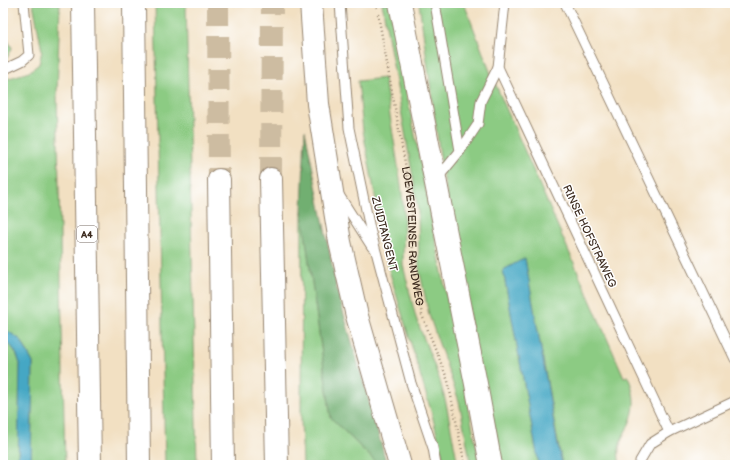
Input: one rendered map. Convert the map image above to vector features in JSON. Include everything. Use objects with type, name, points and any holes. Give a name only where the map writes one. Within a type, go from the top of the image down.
[{"type":"main road","name":"A4","points":[[83,3],[90,465]]},
{"type":"main road","points":[[134,3],[139,465]]},
{"type":"main road","points":[[311,3],[318,104],[340,242],[357,316],[400,465]]},
{"type":"main road","points":[[400,3],[491,465]]},
{"type":"main road","points":[[271,179],[277,465]]},
{"type":"main road","points":[[219,180],[223,465]]},
{"type":"lane","points":[[3,70],[22,61],[29,55],[24,3]]},
{"type":"lane","name":"ZUIDTANGENT","points":[[340,3],[349,128],[377,256],[411,383],[433,448],[436,465]]},
{"type":"lane","points":[[436,3],[460,151]]},
{"type":"lane","points":[[435,182],[460,151],[478,124],[481,101],[498,67],[504,3]]},
{"type":"lane","points":[[565,3],[735,359]]},
{"type":"lane","name":"RINSE HOFSTRAWEG","points":[[498,67],[669,432]]},
{"type":"lane","points":[[330,181],[377,256]]},
{"type":"lane","points":[[640,465],[640,461],[650,444],[669,432],[735,400]]},
{"type":"path","name":"LOEVESTEINSE RANDWEG","points":[[376,3],[409,185],[412,212],[413,266],[422,315],[448,381],[465,465]]},
{"type":"green space","points":[[33,3],[60,3],[57,94],[65,465],[31,465],[33,363],[21,340],[3,328],[3,80],[29,72],[39,64],[42,51]]},
{"type":"green space","points":[[155,3],[186,3],[197,465],[165,465]]},
{"type":"green space","points":[[382,3],[389,3],[480,465],[471,465],[459,401],[429,315],[419,268],[418,211]]},
{"type":"green space","points":[[419,3],[464,3],[491,74],[624,377],[628,376],[633,393],[634,407],[631,419],[620,443],[620,465],[562,465],[525,259],[503,270],[539,465],[497,465],[441,163]]},
{"type":"green space","points":[[3,31],[12,48],[7,58],[3,61]]},
{"type":"green space","points":[[384,78],[404,213],[403,265],[416,318],[439,378],[446,403],[458,465],[445,465],[431,411],[389,270],[363,131],[358,81]]},
{"type":"green space","points":[[305,130],[337,290],[387,465],[379,465],[331,418],[302,211]]},
{"type":"green space","points":[[302,211],[331,418],[379,465],[303,465],[301,420]]},
{"type":"green space","points":[[3,339],[14,350],[20,364],[18,465],[3,465]]},
{"type":"water","points":[[525,258],[562,465],[539,465],[503,270]]},
{"type":"water","points":[[3,328],[21,340],[33,363],[31,465],[18,465],[20,364],[14,350],[3,339]]},
{"type":"tunnel","points":[[218,3],[219,180]]},
{"type":"tunnel","points":[[271,179],[272,3]]}]
